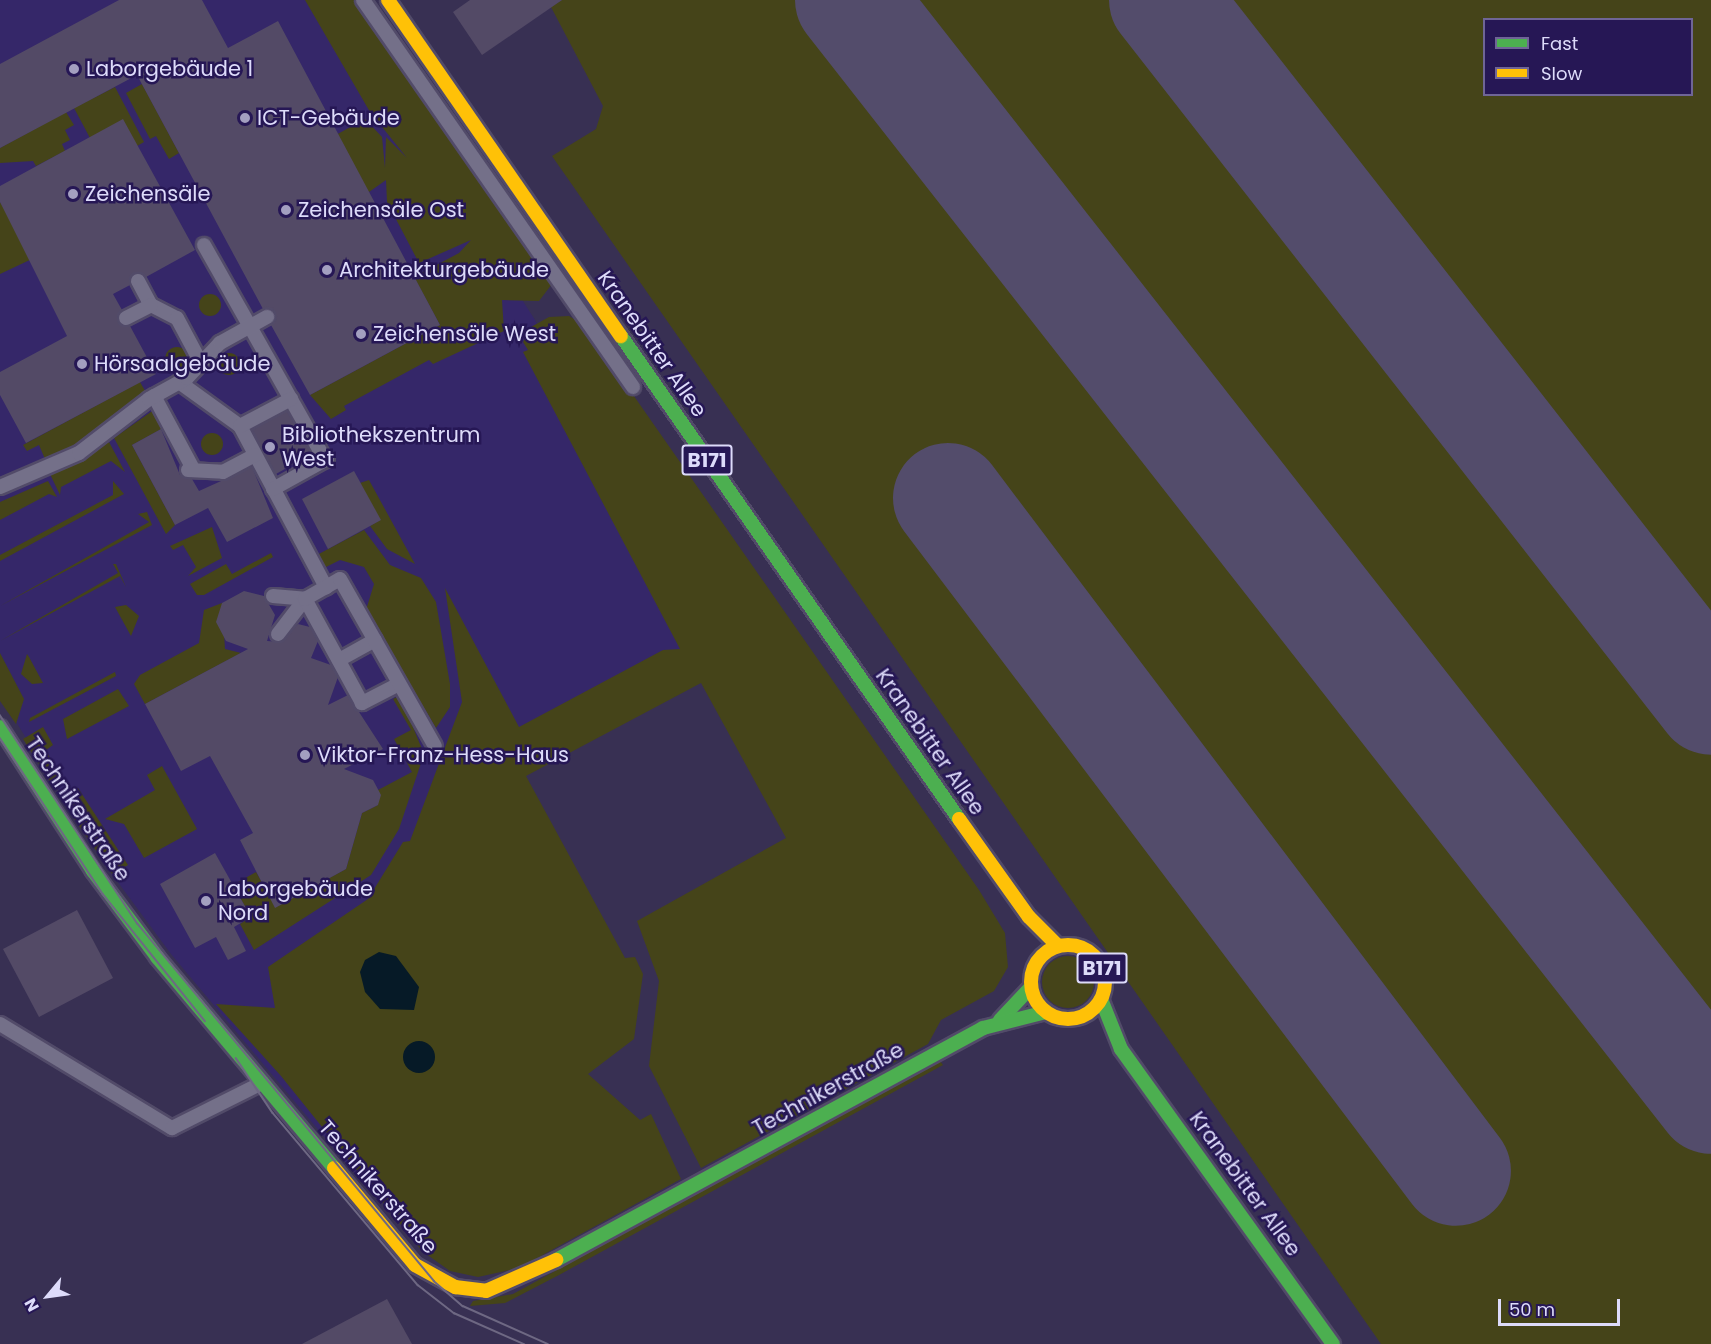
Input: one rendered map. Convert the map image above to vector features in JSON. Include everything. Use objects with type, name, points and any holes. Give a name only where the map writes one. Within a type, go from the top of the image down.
[{"type":"main road","name":"Kranebitter Allee","points":[[388,0],[1029,917],[1058,946]]},
{"type":"main road","name":"Technikerstraße","points":[[0,727],[106,890],[262,1083],[416,1264],[448,1285],[486,1291],[521,1280],[1000,1020],[1031,987]]},
{"type":"main road","name":"Kranebitter Allee","points":[[1029,917],[1038,959]]},
{"type":"main road","name":"B171","points":[[1031,987],[1038,959],[1058,946],[1081,947],[1094,956],[1104,977],[1101,999],[1077,1018],[1046,1012]]},
{"type":"main road","points":[[1031,987],[1046,1012]]},
{"type":"main road","name":"Kranebitter Allee","points":[[1101,999],[1121,1049],[1333,1344]]},
{"type":"main road","name":"Technikerstraße","points":[[1000,1020],[1046,1012]]},
{"type":"main road","name":"Kranebitter Allee","points":[[1077,1018],[1121,1049]]},
{"type":"street","name":"Kranebitter Allee","points":[[363,0],[633,387]]},
{"type":"street","points":[[204,245],[248,327],[326,459],[273,489]]},
{"type":"street","points":[[138,281],[151,305],[177,318],[201,363]]},
{"type":"street","points":[[126,318],[151,305]]},
{"type":"street","points":[[0,487],[79,453],[154,396],[179,382],[220,343],[267,317]]},
{"type":"street","points":[[179,382],[240,426],[326,587]]},
{"type":"street","points":[[154,396],[190,469],[224,475],[255,455]]},
{"type":"street","points":[[240,426],[291,399]]},
{"type":"street","points":[[278,634],[305,599],[340,579],[435,746]]},
{"type":"street","points":[[273,596],[305,599]]},
{"type":"street","points":[[305,599],[363,703],[399,684]]},
{"type":"street","points":[[339,660],[375,640]]},
{"type":"street","points":[[0,1024],[172,1128],[262,1083]]},
{"type":"shaded area","points":[[0,0],[330,0],[535,320],[710,661],[514,754],[372,1194],[171,954],[103,862],[0,696]]},
{"type":"shaded area","points":[[305,0],[358,0],[552,284],[539,301],[502,300],[504,331],[433,364],[429,360],[344,406],[346,410],[331,419],[310,395],[440,325],[414,277],[459,253],[471,240],[419,263],[387,202],[386,180],[369,192],[314,147],[365,119],[382,137],[385,168],[386,137],[407,158],[370,112]]},
{"type":"shaded area","points":[[562,0],[1711,0],[1711,1344],[1381,1344],[552,156],[596,129],[603,106],[551,7]]},
{"type":"shaded area","points":[[142,84],[179,153],[169,159],[156,136],[150,139],[126,93]]},
{"type":"shaded area","points":[[115,87],[144,142],[137,146],[90,138],[74,108]]},
{"type":"shaded area","points":[[66,112],[74,125],[65,130],[70,140],[62,144],[65,151],[36,166],[33,161],[0,163],[0,148]]},
{"type":"shaded area","points":[[0,202],[34,258],[0,274]]},
{"type":"shaded area","points":[[206,294],[214,294],[221,301],[221,309],[214,316],[206,316],[199,309],[199,301]]},
{"type":"shaded area","points":[[569,316],[585,326],[979,890],[1005,933],[1008,967],[994,991],[941,1020],[928,1044],[701,1168],[649,1066],[659,981],[637,921],[786,838],[701,683],[526,776],[625,958],[635,957],[643,974],[634,1039],[588,1074],[640,1120],[651,1114],[681,1179],[519,1268],[478,1277],[450,1271],[422,1251],[281,1076],[216,1004],[275,1008],[268,967],[368,899],[403,842],[410,841],[462,702],[445,588],[519,727],[663,650],[680,649],[523,352],[528,350],[523,342],[531,327],[549,317]]},
{"type":"shaded area","points":[[177,347],[185,351],[189,359],[185,367],[177,371],[169,367],[165,359],[169,351]]},
{"type":"shaded area","points":[[225,353],[233,353],[240,360],[240,368],[233,375],[225,375],[218,368],[218,360]]},
{"type":"shaded area","points":[[140,382],[148,396],[73,447],[45,459],[39,445],[27,451],[23,445]]},
{"type":"shaded area","points":[[155,409],[165,427],[132,445],[175,525],[166,534],[114,438]]},
{"type":"shaded area","points":[[208,433],[216,433],[223,440],[223,448],[216,455],[208,455],[201,448],[201,440]]},
{"type":"shaded area","points":[[109,442],[125,472],[111,461],[61,487],[60,495],[50,474]]},
{"type":"shaded area","points":[[369,480],[415,564],[387,549],[370,526],[380,520],[360,483]]},
{"type":"shaded area","points":[[48,481],[57,497],[49,494],[0,520],[0,502]]},
{"type":"shaded area","points":[[113,481],[124,494],[0,561],[0,555],[113,495]]},
{"type":"shaded area","points":[[147,512],[152,525],[0,606],[149,522],[138,514]]},
{"type":"shaded area","points":[[212,527],[222,558],[188,576],[196,567],[183,545],[173,550],[170,546]]},
{"type":"shaded area","points":[[364,530],[390,565],[421,578],[436,602],[450,684],[450,707],[436,728],[366,610],[374,584],[364,567],[340,560],[322,569],[315,556]]},
{"type":"shaded area","points":[[271,553],[273,557],[204,595],[197,595],[190,584],[226,564],[232,574]]},
{"type":"shaded area","points":[[113,564],[116,564],[126,587],[120,576],[0,641],[118,573]]},
{"type":"shaded area","points":[[222,603],[225,649],[241,653],[145,704],[134,684],[140,675],[199,643],[204,610]]},
{"type":"shaded area","points":[[126,605],[139,616],[131,636],[115,607]]},
{"type":"shaded area","points":[[0,653],[24,699],[16,724],[0,701]]},
{"type":"shaded area","points":[[27,654],[43,683],[32,684],[21,674]]},
{"type":"shaded area","points":[[115,672],[116,676],[29,722],[30,718]]},
{"type":"shaded area","points":[[118,689],[129,706],[67,739],[63,719]]},
{"type":"shaded area","points":[[400,695],[424,754],[399,829],[371,875],[254,950],[240,924],[251,917],[233,885],[256,872],[276,907],[346,869],[362,813],[378,805],[378,790],[412,772],[394,739],[411,730],[393,699]]},
{"type":"shaded area","points":[[43,727],[53,745],[46,750],[62,782],[54,788],[23,739]]},
{"type":"shaded area","points":[[162,766],[197,829],[144,858],[124,824],[105,819],[155,790],[147,775]]},
{"type":"shaded area","points":[[78,788],[128,865],[112,874],[60,798]]},
{"type":"shaded area","points":[[1063,956],[1073,956],[1087,963],[1094,982],[1087,1001],[1073,1008],[1063,1008],[1053,1004],[1046,997],[1042,987],[1042,977],[1046,967],[1053,960]]},
{"type":"shaded area","points":[[940,1061],[943,1065],[559,1275],[505,1303],[470,1306],[473,1301],[513,1294]]},
{"type":"water","points":[[379,952],[396,956],[419,987],[414,1010],[380,1009],[365,992],[360,972],[365,960]]},
{"type":"water","points":[[419,1041],[430,1046],[435,1057],[430,1068],[419,1073],[408,1068],[403,1057],[408,1046]]},
{"type":"building","points":[[119,0],[202,0],[228,48],[278,21],[440,325],[310,395],[271,325],[275,313],[263,309],[137,75],[0,148],[0,64]]},
{"type":"building","points":[[470,0],[562,0],[482,55],[453,12]]},
{"type":"building","points":[[123,119],[195,250],[146,277],[134,273],[130,285],[113,294],[122,310],[118,323],[130,326],[156,374],[26,443],[0,395],[0,372],[67,336],[0,202],[0,186]]},
{"type":"building","name":"Bibliothekszentrum West","points":[[287,411],[311,454],[276,474],[252,430]]},
{"type":"building","points":[[161,429],[180,475],[192,479],[199,491],[252,467],[273,518],[227,542],[208,508],[175,525],[132,445]]},
{"type":"building","points":[[354,471],[381,520],[328,549],[302,499]]},
{"type":"building","name":"Viktor-Franz-Hess-Haus","points":[[244,591],[264,596],[275,615],[267,641],[282,642],[298,624],[310,627],[318,641],[311,658],[331,665],[338,677],[328,705],[348,695],[383,749],[344,769],[373,780],[381,795],[378,805],[362,813],[346,869],[275,908],[240,840],[253,833],[210,756],[181,771],[145,704],[248,649],[226,641],[216,622],[222,603]]},
{"type":"building","name":"Laborgebäude Nord","points":[[215,853],[251,917],[234,927],[246,951],[228,960],[216,937],[195,948],[160,884]]},
{"type":"building","points":[[77,910],[113,978],[39,1017],[3,949]]},
{"type":"building","points":[[387,1299],[412,1344],[302,1344]]},
{"type":"runway","points":[[850,0],[1711,1099]]},
{"type":"runway","points":[[1164,0],[1711,700]]},
{"type":"runway","points":[[948,498],[1456,1171]]},
{"type":"tram line","points":[[0,715],[138,924],[434,1281],[463,1306],[548,1344]]},
{"type":"tram line","points":[[0,738],[103,894],[205,1021]]},
{"type":"tram line","points":[[236,1058],[273,1113],[418,1285],[454,1313],[524,1344]]},
{"type":"traffic: fast","points":[[621,336],[959,819]]},
{"type":"traffic: fast","points":[[0,727],[93,871],[157,957],[334,1168]]},
{"type":"traffic: fast","points":[[1000,1020],[1031,987]]},
{"type":"traffic: fast","points":[[1101,999],[1121,1049],[1333,1344]]},
{"type":"traffic: fast","points":[[556,1260],[983,1028],[1046,1012]]},
{"type":"traffic: slow","points":[[388,0],[621,336]]},
{"type":"traffic: slow","points":[[959,819],[1029,917],[1058,946]]},
{"type":"traffic: slow","points":[[1068,945],[1089,951],[1099,961],[1105,982],[1099,1003],[1089,1013],[1068,1019],[1047,1013],[1037,1003],[1031,982],[1037,961],[1047,951],[1068,945]]},
{"type":"traffic: slow","points":[[334,1168],[415,1265],[455,1287],[486,1291],[556,1260]]},
{"type":"place","name":"Laborgebäude 1","points":[[74,69]]},
{"type":"place","name":"ICT-Gebäude","points":[[245,118]]},
{"type":"place","name":"Zeichensäle","points":[[73,194]]},
{"type":"place","name":"Zeichensäle Ost","points":[[286,210]]},
{"type":"place","name":"Architekturgebäude","points":[[327,270]]},
{"type":"place","name":"Zeichensäle West","points":[[361,334]]},
{"type":"place","name":"Hörsaalgebäude","points":[[82,364]]},
{"type":"place","name":"Bibliothekszentrum West","points":[[270,447]]},
{"type":"place","name":"Viktor-Franz-Hess-Haus","points":[[305,755]]},
{"type":"place","name":"Laborgebäude Nord","points":[[206,901]]}]
